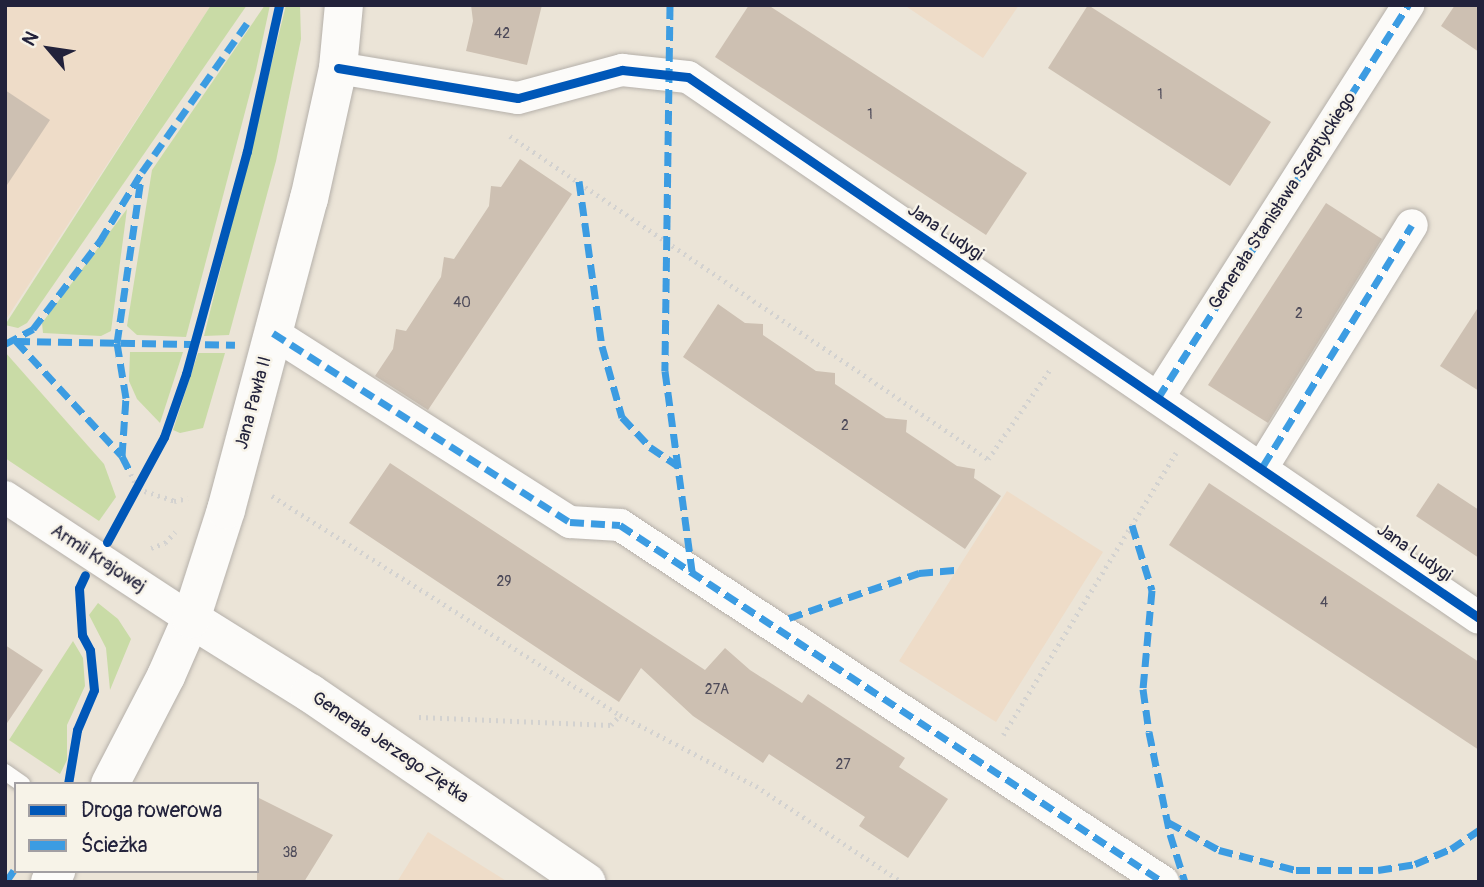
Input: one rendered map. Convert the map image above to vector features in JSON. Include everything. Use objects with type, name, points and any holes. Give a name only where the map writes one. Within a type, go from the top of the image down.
[{"type":"street","name":"Jana Pawła II","points":[[111,782],[143,728],[191,619],[273,333],[338,68],[344,5]]},
{"type":"street","name":"Generała Stanisława Szeptyckiego","points":[[1158,398],[1409,5]]},
{"type":"street","name":"Jana Ludygi","points":[[338,68],[519,98],[622,70],[688,77],[1158,398],[1263,466],[1479,618]]},
{"type":"street","points":[[1263,466],[1412,225]]},
{"type":"street","points":[[273,333],[570,522],[620,525],[1163,882]]},
{"type":"street","name":"Armii Krajowej","points":[[5,497],[191,619]]},
{"type":"street","name":"Generała Jerzego Ziętka","points":[[191,619],[310,693],[586,882]]},
{"type":"path","points":[[501,130],[988,459],[1059,357]]},
{"type":"path","points":[[998,742],[1183,441]]},
{"type":"path","points":[[131,474],[138,489],[174,501],[189,498],[185,510]]},
{"type":"path","points":[[138,489],[144,478]]},
{"type":"path","points":[[269,509],[276,484]]},
{"type":"path","points":[[272,496],[620,715],[756,786],[902,882]]},
{"type":"path","points":[[145,548],[165,543],[180,523]]},
{"type":"path","points":[[407,716],[611,725],[620,715]]},
{"type":"shaded area","points":[[5,5],[211,5],[5,321]]},
{"type":"shaded area","points":[[904,5],[1019,5],[983,58]]},
{"type":"shaded area","points":[[1007,491],[1103,552],[996,722],[899,661]]},
{"type":"shaded area","points":[[428,832],[508,882],[397,882]]},
{"type":"green space","points":[[211,5],[247,5],[27,323],[18,328],[5,325]]},
{"type":"green space","points":[[265,5],[270,5],[256,70],[186,337],[137,335],[127,326],[152,170]]},
{"type":"green space","points":[[286,5],[300,5],[301,39],[276,161],[229,335],[204,336]]},
{"type":"green space","points":[[127,209],[111,331],[101,336],[43,333],[42,323]]},
{"type":"green space","points":[[5,352],[104,464],[116,497],[99,521],[5,458]]},
{"type":"green space","points":[[130,352],[183,352],[160,423],[137,399],[129,381]]},
{"type":"green space","points":[[198,353],[225,353],[203,428],[180,433],[173,430]]},
{"type":"green space","points":[[98,603],[118,619],[131,639],[110,690],[106,648],[89,615]]},
{"type":"green space","points":[[73,641],[83,658],[85,686],[67,725],[67,760],[60,774],[9,740]]},
{"type":"building","points":[[471,5],[542,5],[527,65],[466,51],[473,21]]},
{"type":"building","points":[[749,5],[768,5],[1027,173],[986,235],[715,57]]},
{"type":"building","points":[[1088,5],[1271,122],[1230,186],[1048,68]]},
{"type":"building","points":[[1455,5],[1479,5],[1479,52],[1441,26]]},
{"type":"building","points":[[5,90],[50,120],[5,188]]},
{"type":"building","points":[[520,159],[572,194],[428,410],[375,376],[393,349],[396,329],[406,331],[441,277],[444,257],[454,259],[489,206],[491,186],[501,187]]},
{"type":"building","points":[[1326,203],[1382,239],[1268,423],[1208,385]]},
{"type":"building","points":[[718,304],[745,323],[763,324],[763,335],[816,371],[835,373],[835,384],[886,418],[907,420],[906,432],[957,466],[975,469],[974,478],[1001,496],[965,549],[683,357]]},
{"type":"building","points":[[1479,306],[1479,391],[1440,366]]},
{"type":"building","points":[[390,463],[705,670],[725,648],[750,670],[802,703],[808,694],[905,758],[899,767],[948,799],[908,858],[859,826],[865,817],[769,754],[763,763],[693,716],[641,668],[619,702],[349,523]]},
{"type":"building","points":[[1209,483],[1479,662],[1479,750],[1169,545]]},
{"type":"building","points":[[1438,483],[1479,510],[1479,558],[1416,516]]},
{"type":"building","points":[[5,645],[43,670],[5,726]]},
{"type":"building","points":[[259,798],[333,835],[304,882],[257,882]]},
{"type":"marked path","points":[[670,5],[665,371],[692,571]]},
{"type":"marked path","points":[[1158,398],[1408,5]]},
{"type":"marked path","points":[[5,344],[33,329],[100,241],[142,172],[248,22]]},
{"type":"marked path","points":[[122,456],[126,398],[117,343],[141,179]]},
{"type":"marked path","points":[[579,181],[602,346],[622,417],[650,447],[678,466]]},
{"type":"marked path","points":[[1263,466],[1412,225]]},
{"type":"marked path","points":[[273,333],[570,522],[620,525],[1163,882]]},
{"type":"marked path","points":[[16,341],[235,345]]},
{"type":"marked path","points":[[16,341],[122,456],[131,474]]},
{"type":"marked path","points":[[1132,525],[1152,590],[1143,689],[1149,732],[1170,834],[1185,882]]},
{"type":"marked path","points":[[789,618],[919,573],[957,570]]},
{"type":"marked path","points":[[1168,822],[1219,850],[1296,870],[1378,870],[1415,864],[1451,849],[1479,830]]},
{"type":"marked path","points":[[6,882],[14,870]]},
{"type":"cycle path","points":[[107,542],[164,437],[186,374],[247,151],[279,5]]},
{"type":"cycle path","points":[[338,68],[518,98],[622,70],[688,77],[1479,618]]},
{"type":"cycle path","points":[[68,782],[77,730],[94,690],[90,650],[82,635],[79,588],[85,575]]}]
